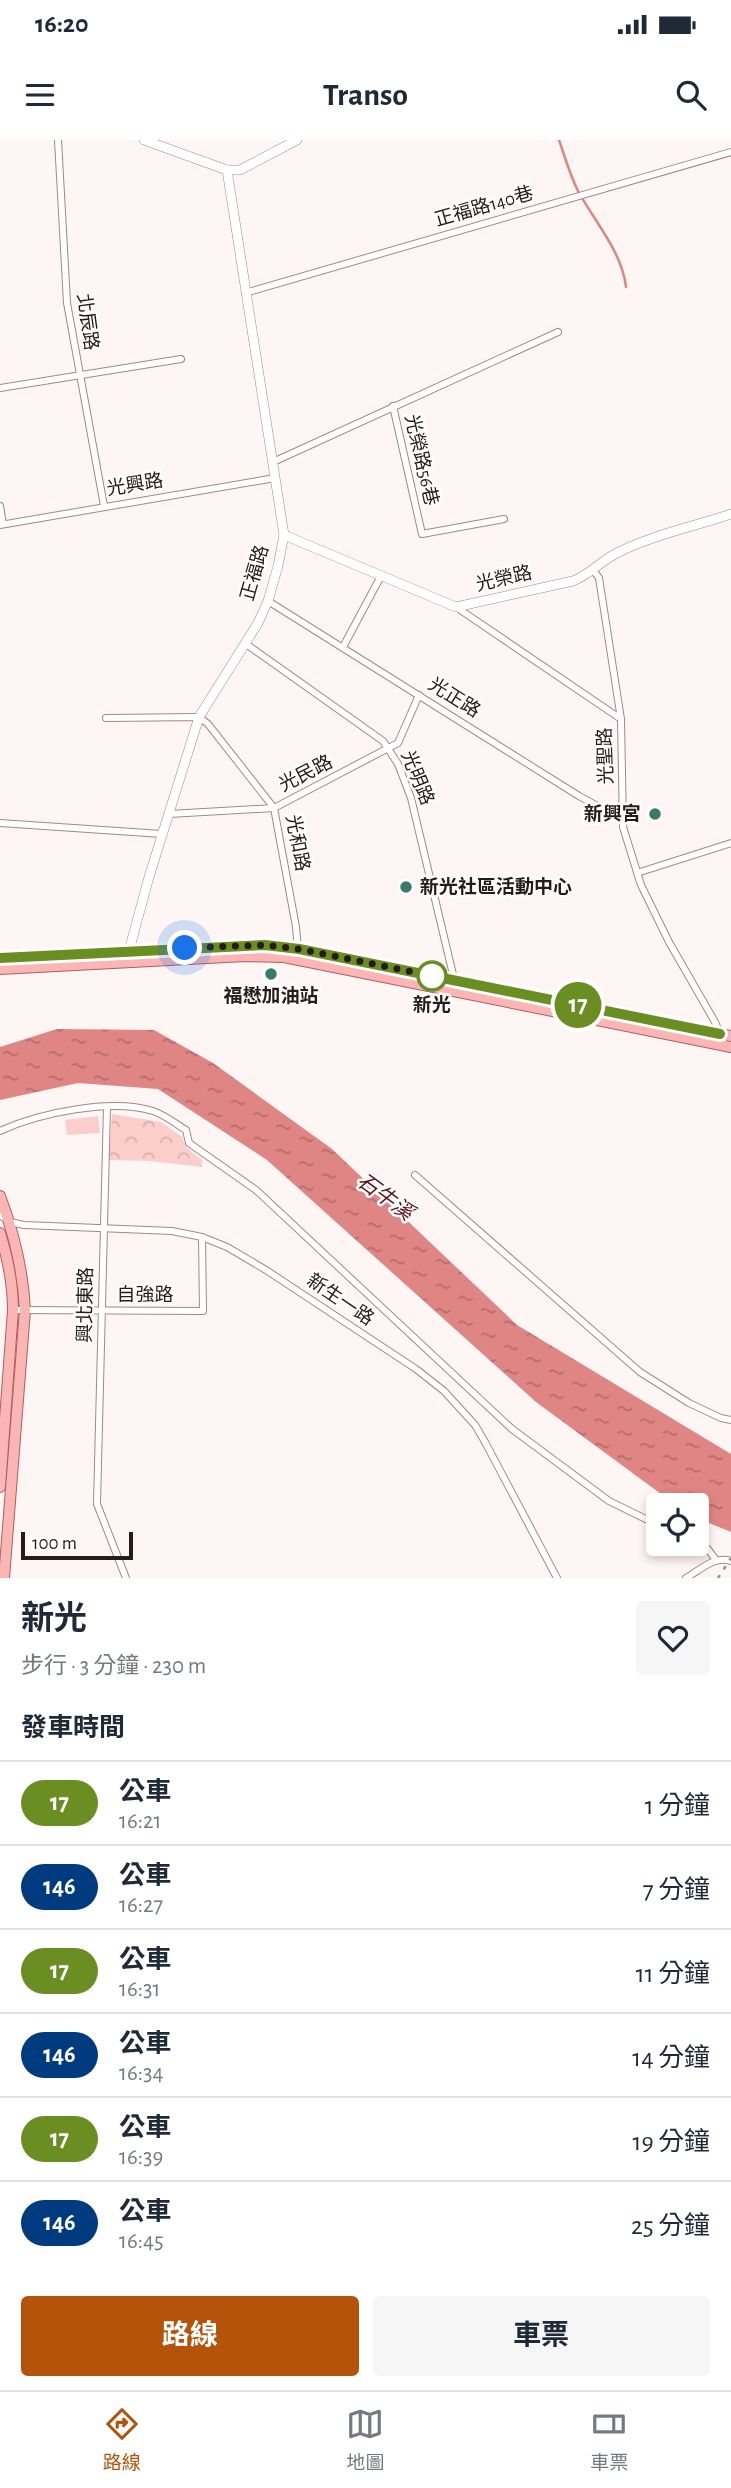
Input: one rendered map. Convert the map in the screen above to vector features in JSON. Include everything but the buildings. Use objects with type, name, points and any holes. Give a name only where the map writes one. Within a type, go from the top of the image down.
[{"type":"main road","points":[[0,969],[265,945],[727,1041]]},
{"type":"main road","points":[[0,958],[127,956]]},
{"type":"main road","points":[[0,1196],[23,1281],[25,1310],[8,1388],[4,1578]]},
{"type":"main road","points":[[0,1233],[13,1288],[0,1487]]},
{"type":"street","name":"北辰路","points":[[58,140],[67,303],[104,506]]},
{"type":"street","points":[[144,140],[227,170],[240,170],[297,140]]},
{"type":"street","name":"正福路140巷","points":[[246,293],[731,152]]},
{"type":"street","name":"正福路","points":[[127,956],[199,717],[246,645],[268,601],[284,535],[227,170]]},
{"type":"street","name":"光榮路56巷","points":[[504,519],[422,534],[393,406],[558,332]]},
{"type":"street","points":[[0,387],[181,359]]},
{"type":"street","points":[[273,462],[393,406]]},
{"type":"street","name":"光興路","points":[[1,525],[275,478]]},
{"type":"street","points":[[0,506],[1,525]]},
{"type":"street","name":"光榮路","points":[[284,535],[456,607],[573,581],[614,554],[731,514]]},
{"type":"street","name":"光聖路","points":[[593,570],[599,578],[621,719],[623,820],[637,873],[669,942],[727,1041]]},
{"type":"street","points":[[343,647],[381,576]]},
{"type":"street","name":"光正路","points":[[268,601],[596,807],[623,820]]},
{"type":"street","points":[[456,607],[621,719]]},
{"type":"street","name":"光明路","points":[[246,645],[383,741],[398,764],[411,799],[456,986]]},
{"type":"street","points":[[389,750],[398,743],[419,695]]},
{"type":"street","points":[[106,718],[199,717]]},
{"type":"street","name":"光和路","points":[[199,717],[208,724],[274,808],[298,954]]},
{"type":"street","name":"光民路","points":[[169,814],[274,808],[389,750]]},
{"type":"street","points":[[0,823],[162,834]]},
{"type":"street","points":[[637,873],[731,843]]},
{"type":"street","points":[[0,1131],[36,1118],[107,1107],[154,1111],[186,1130],[190,1143],[256,1190],[512,1429],[609,1500],[646,1519]]},
{"type":"street","name":"興北東路","points":[[107,1107],[97,1504],[127,1578]]},
{"type":"street","points":[[415,1175],[640,1372],[689,1404],[731,1420]]},
{"type":"street","name":"新生一路","points":[[0,1215],[5,1222],[24,1225],[172,1231],[202,1237],[227,1247],[266,1270],[416,1369],[444,1391],[475,1425],[557,1578]]},
{"type":"street","name":"自強路","points":[[13,1310],[203,1311],[202,1237]]},
{"type":"street","points":[[709,1551],[716,1560]]},
{"type":"street","points":[[686,1578],[716,1560],[731,1561]]},
{"type":"green space","points":[[112,1114],[161,1122],[182,1137],[187,1148],[202,1160],[202,1167],[109,1160]]},
{"type":"green space","points":[[98,1116],[100,1133],[67,1135],[65,1120]]},
{"type":"water","points":[[57,1029],[154,1030],[213,1063],[332,1149],[517,1325],[731,1454],[731,1532],[709,1523],[709,1493],[660,1493],[536,1402],[267,1160],[158,1089],[78,1083],[0,1100],[0,1047]]},
{"type":"waterway","points":[[559,140],[578,191],[607,237],[619,262],[626,287]]},
{"type":"railway","points":[[718,1578],[731,1558]]},
{"type":"bus line","name":"17","points":[[0,958],[265,945],[299,949],[720,1034]]},
{"type":"place","name":"新興宮","points":[[655,814]]},
{"type":"place","name":"新光社區活動中心","points":[[406,887]]},
{"type":"place","name":"福懋加油站","points":[[271,974]]},
{"type":"place","name":"新光","points":[[432,976]]},
{"type":"route","points":[[185,948],[265,945],[299,949],[437,977],[432,976]]},
{"type":"water label","name":"石牛溪","points":[[385,1197]]}]
